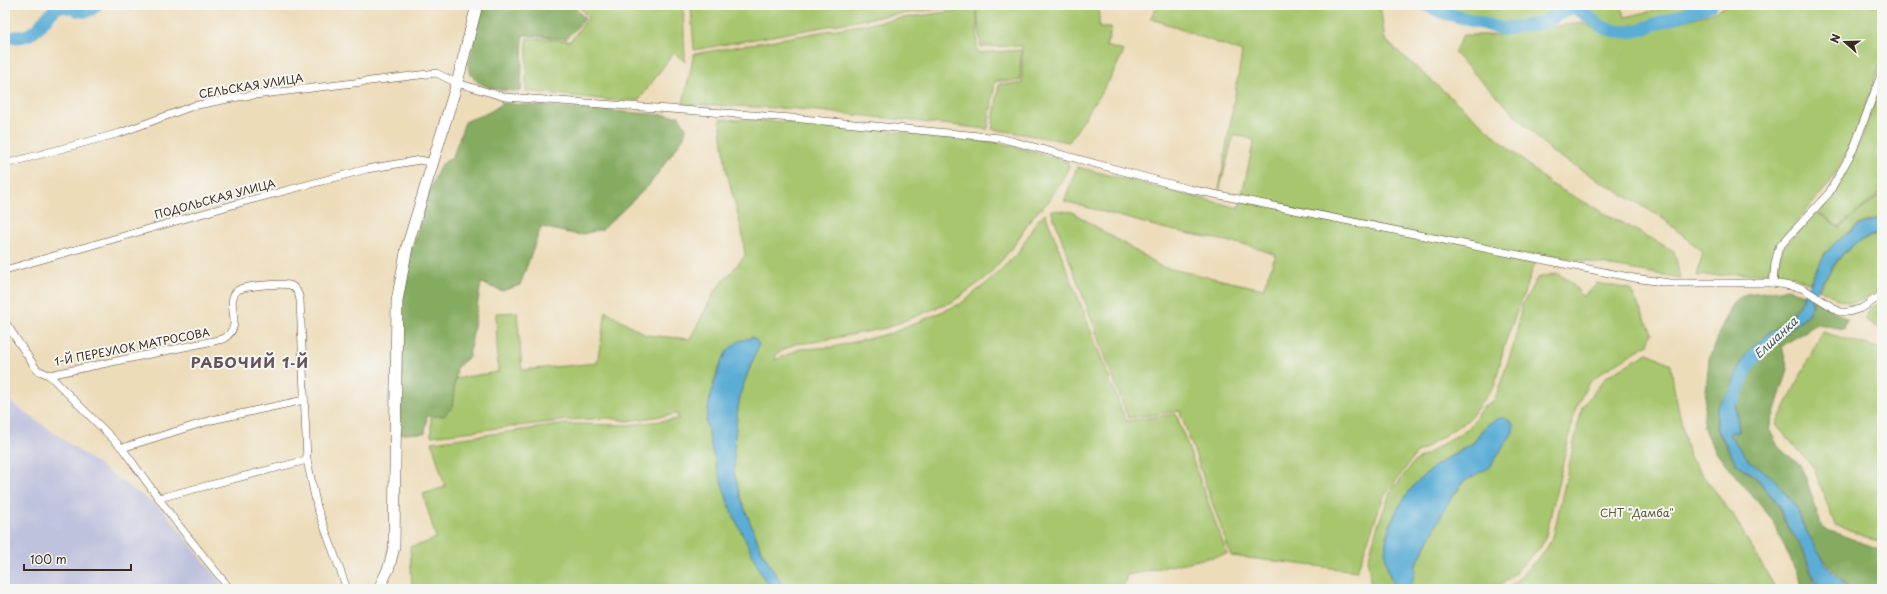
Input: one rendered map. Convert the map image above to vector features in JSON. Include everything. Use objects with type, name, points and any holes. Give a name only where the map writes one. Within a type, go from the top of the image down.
[{"type":"main road","points":[[378,589],[389,567],[394,548],[397,301],[407,248],[457,83],[477,5]]},
{"type":"street","points":[[1774,283],[1775,263],[1779,247],[1829,193],[1853,150],[1882,72]]},
{"type":"street","name":"СЕЛЬСКАЯ УЛИЦА","points":[[5,164],[120,133],[192,106],[238,97],[436,73],[457,83],[505,97],[792,118],[1000,138],[1189,189],[1634,278],[1670,283],[1774,283],[1802,288],[1840,312],[1849,312],[1862,308],[1882,295]]},
{"type":"street","name":"ПОДОЛЬСКАЯ УЛИЦА","points":[[5,270],[243,202],[367,170],[420,160],[433,163]]},
{"type":"street","name":"1-Й ПЕРЕУЛОК МАТРОСОВА","points":[[49,375],[223,339],[234,329],[233,300],[235,292],[238,290],[286,284],[296,289],[300,300],[304,400]]},
{"type":"street","points":[[5,322],[37,370],[49,375],[122,448],[230,589]]},
{"type":"street","points":[[122,448],[212,420],[304,400],[306,460],[317,507],[347,589]]},
{"type":"street","points":[[159,498],[306,460]]},
{"type":"shaded area","points":[[5,398],[165,512],[226,589],[5,589]]},
{"type":"green space","points":[[483,5],[573,5],[585,19],[566,39],[523,35],[521,91],[497,89],[482,84],[476,80],[468,67]]},
{"type":"green space","points":[[578,5],[683,5],[685,62],[674,52],[639,100],[618,101],[526,91],[527,38],[570,41],[588,18]]},
{"type":"green space","points":[[691,5],[971,5],[884,16],[694,50]]},
{"type":"green space","points":[[976,5],[1099,5],[1099,28],[1112,28],[1106,46],[1124,51],[1110,79],[1069,142],[992,129],[999,84],[1022,84],[1022,46],[981,47],[977,12],[977,53],[1021,50],[1020,81],[995,81],[988,129],[799,109],[683,104],[694,54],[895,19],[976,8]]},
{"type":"green space","points":[[1159,5],[1380,5],[1385,40],[1549,183],[1674,251],[1680,278],[1539,253],[1504,346],[1495,385],[1469,419],[1416,454],[1383,498],[1357,571],[1231,556],[1180,411],[1128,418],[1051,210],[1072,212],[1162,267],[1263,289],[1276,255],[1251,246],[1166,229],[1064,201],[1077,167],[1239,208],[1254,140],[1234,134],[1219,191],[1242,52],[1150,18]]},
{"type":"green space","points":[[1435,5],[1563,5],[1540,17],[1507,24],[1493,23]]},
{"type":"green space","points":[[1573,5],[1621,5],[1625,17],[1679,5],[1697,5],[1654,20],[1620,27],[1611,26],[1601,22]]},
{"type":"green space","points":[[1728,5],[1878,5],[1882,10],[1882,60],[1854,139],[1829,184],[1777,245],[1769,273],[1697,276],[1703,252],[1661,217],[1553,153],[1454,53],[1463,35],[1504,35],[1540,28],[1582,23],[1602,32],[1636,35],[1715,12]]},
{"type":"green space","points":[[1882,83],[1882,191],[1839,227],[1820,213],[1860,142]]},
{"type":"green space","points":[[501,103],[679,116],[686,128],[684,137],[650,184],[603,229],[579,235],[541,227],[520,285],[502,291],[481,283],[469,357],[457,367],[452,408],[444,416],[427,416],[425,433],[400,434],[402,307],[409,259],[430,190],[440,166],[453,156],[465,122],[490,112]]},
{"type":"green space","points":[[720,119],[814,123],[1001,143],[1067,161],[1069,167],[1050,200],[1033,216],[1013,247],[986,278],[952,302],[886,328],[814,342],[795,344],[777,353],[775,360],[800,349],[833,347],[892,333],[960,304],[988,282],[1019,252],[1036,222],[1045,213],[1126,421],[1176,414],[1227,554],[1127,575],[1123,589],[785,589],[761,550],[741,499],[734,472],[734,445],[741,391],[759,344],[728,350],[721,362],[714,381],[706,421],[712,451],[729,506],[764,579],[772,589],[412,589],[410,546],[423,544],[436,538],[423,494],[445,487],[432,442],[567,424],[627,425],[678,419],[678,414],[627,421],[608,418],[569,420],[431,436],[431,382],[498,372],[496,313],[517,312],[522,370],[597,363],[606,311],[646,335],[690,339],[715,291],[745,256],[742,231],[726,169]]},
{"type":"green space","points":[[1882,193],[1882,216],[1860,224],[1837,241],[1825,253],[1809,283],[1793,276],[1786,278],[1776,273],[1783,248],[1815,211],[1839,228]]},
{"type":"green space","points":[[1882,233],[1882,289],[1856,302],[1850,302],[1838,299],[1819,289],[1831,270],[1844,254],[1860,241],[1870,236]]},
{"type":"green space","points":[[1557,273],[1570,281],[1583,297],[1597,283],[1630,289],[1652,333],[1648,344],[1602,372],[1588,384],[1576,407],[1546,535],[1541,547],[1498,589],[1411,589],[1412,578],[1416,565],[1447,504],[1463,482],[1490,467],[1513,432],[1482,430],[1474,442],[1434,466],[1406,497],[1395,515],[1386,536],[1394,589],[1371,589],[1368,561],[1376,531],[1390,493],[1414,462],[1470,427],[1481,409],[1495,399],[1514,344],[1522,305],[1537,278]]},
{"type":"green space","points":[[1788,289],[1803,294],[1803,299],[1781,326],[1769,332],[1759,343],[1750,348],[1739,366],[1731,390],[1717,406],[1716,428],[1736,464],[1756,478],[1778,505],[1783,519],[1802,550],[1814,582],[1819,589],[1804,589],[1772,519],[1718,455],[1703,426],[1709,359],[1733,302],[1746,294]]},
{"type":"green space","points":[[1812,299],[1847,319],[1844,329],[1817,324],[1782,346],[1788,369],[1769,429],[1779,448],[1800,465],[1807,481],[1822,528],[1882,550],[1882,589],[1853,589],[1839,578],[1816,549],[1803,524],[1797,508],[1774,479],[1748,459],[1729,435],[1731,432],[1739,432],[1736,404],[1742,379],[1748,366],[1808,314],[1813,305]]},
{"type":"green space","points":[[1882,301],[1882,330],[1865,319],[1870,308]]},
{"type":"green space","points":[[1822,332],[1882,349],[1882,543],[1835,525],[1814,468],[1776,425]]},
{"type":"green space","name":"СНТ \"Дамба\"","points":[[1648,353],[1671,364],[1674,389],[1689,456],[1734,517],[1776,589],[1508,589],[1545,551],[1553,537],[1582,407],[1607,376]]},
{"type":"water","points":[[1882,217],[1882,233],[1858,242],[1848,249],[1832,267],[1811,299],[1812,305],[1808,313],[1748,366],[1741,378],[1735,404],[1739,432],[1731,432],[1729,435],[1748,459],[1774,479],[1797,508],[1802,524],[1826,564],[1838,579],[1853,589],[1820,589],[1815,581],[1803,549],[1784,519],[1779,505],[1756,477],[1737,464],[1717,428],[1717,406],[1731,390],[1739,367],[1750,348],[1759,343],[1770,332],[1782,326],[1786,318],[1795,311],[1803,299],[1804,294],[1825,254],[1837,241],[1860,225]]},
{"type":"water","points":[[753,337],[759,344],[741,391],[734,445],[734,472],[741,499],[761,550],[785,589],[772,589],[764,579],[729,506],[712,451],[706,421],[710,397],[721,362],[728,350],[739,341]]},
{"type":"water","points":[[1505,417],[1514,425],[1513,432],[1490,467],[1463,482],[1447,504],[1416,565],[1411,589],[1394,589],[1386,563],[1385,549],[1391,522],[1398,508],[1415,485],[1435,466],[1465,449],[1474,442],[1483,429],[1489,424],[1495,420]]},
{"type":"waterway","name":"Елшанка","points":[[5,37],[25,36],[32,33],[59,6],[87,11],[96,5]]},
{"type":"waterway","name":"Елшанка","points":[[1427,5],[1441,12],[1503,29],[1543,23],[1572,7],[1582,12],[1603,27],[1615,31],[1628,32],[1639,30],[1711,5]]},
{"type":"waterway","name":"Елшанка","points":[[1734,398],[1748,366],[1756,356]]},
{"type":"district","name":"РАБОЧИЙ 1‑Й","points":[[250,363]]}]
